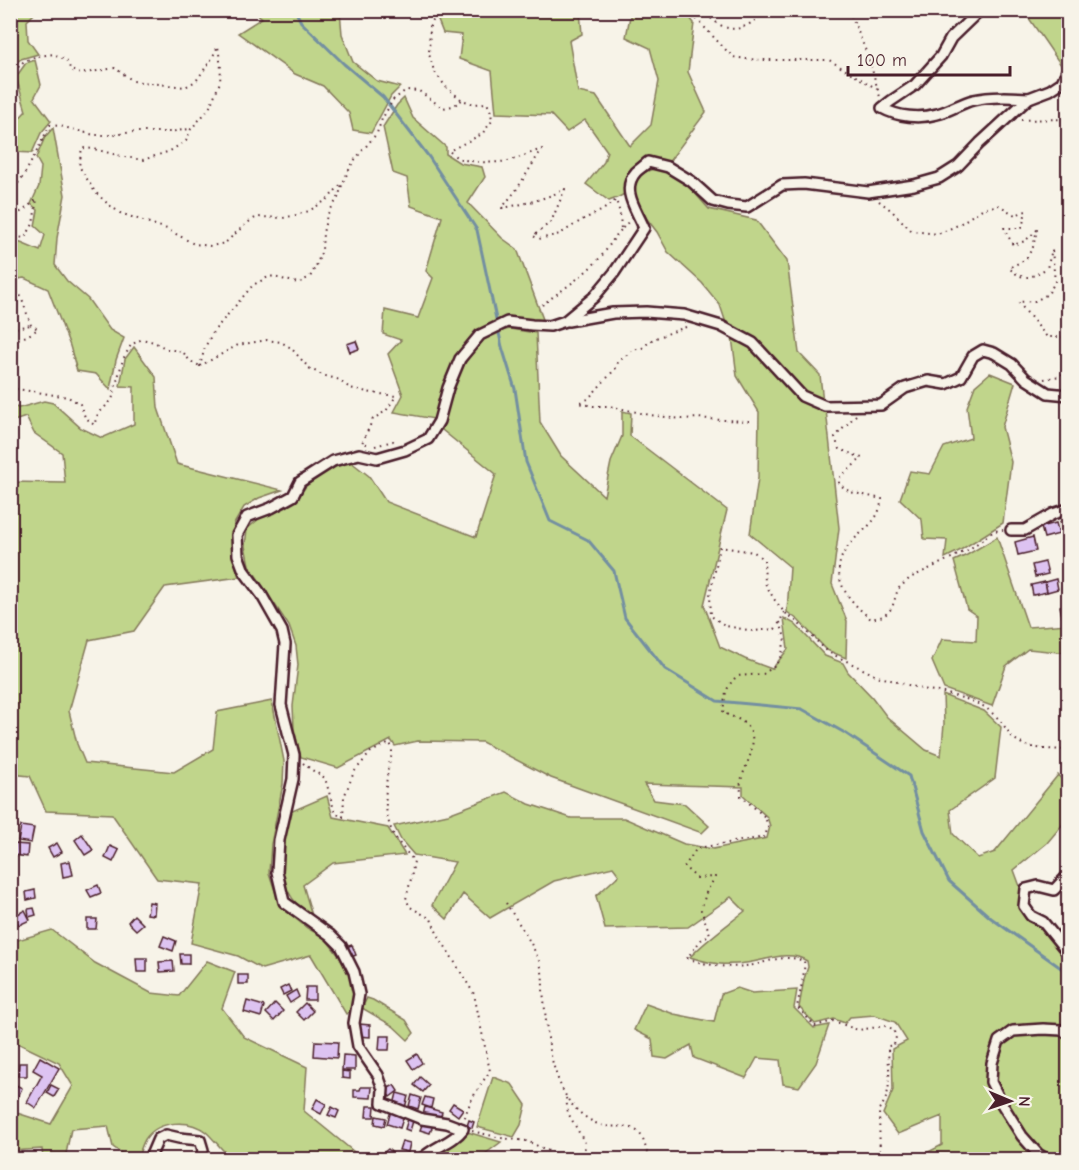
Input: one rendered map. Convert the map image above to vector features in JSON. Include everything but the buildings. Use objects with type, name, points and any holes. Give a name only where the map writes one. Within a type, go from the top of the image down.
[{"type":"street","points":[[980,10],[951,38],[941,56],[915,85],[882,108],[891,113],[920,116],[937,114],[981,99],[1007,96],[1029,98]]},
{"type":"street","points":[[565,321],[594,297],[614,273],[644,228],[638,212],[629,199],[630,185],[635,173],[648,162],[668,167],[692,181],[713,201],[747,207],[782,185],[804,184],[868,192],[914,185],[939,178],[958,166],[1029,98],[1050,90],[1062,82],[1068,69]]},
{"type":"street","points":[[421,1160],[434,1149],[457,1136],[463,1129],[447,1123],[422,1119],[382,1103],[383,1089],[378,1075],[358,1046],[354,1023],[359,994],[354,972],[341,946],[330,935],[284,902],[277,872],[279,840],[293,779],[294,755],[281,705],[285,644],[282,631],[261,594],[244,571],[238,555],[237,535],[247,517],[293,496],[300,482],[333,461],[359,454],[377,458],[405,450],[428,439],[439,421],[448,388],[460,360],[480,335],[507,322],[550,326],[565,321],[613,313],[646,312],[684,315],[721,326],[753,343],[802,396],[825,406],[881,405],[905,388],[928,381],[946,384],[961,378],[973,356],[982,350],[994,353],[1012,364],[1026,379],[1048,393],[1068,395]]},
{"type":"street","points":[[1011,530],[1025,530],[1053,514],[1068,509]]},
{"type":"street","points":[[1068,875],[1054,890],[1038,886],[1026,889],[1024,906],[1031,916],[1043,922],[1068,952]]},
{"type":"street","points":[[1048,1160],[1038,1154],[1022,1136],[1002,1104],[991,1082],[992,1063],[999,1041],[1013,1031],[1062,1030],[1068,1034]]},
{"type":"street","points":[[149,1160],[158,1139],[166,1135],[200,1140],[203,1150],[201,1160]]},
{"type":"path","points":[[439,10],[430,26],[429,54],[434,72],[446,87],[462,100],[474,104],[487,103],[492,121],[482,134],[449,151],[459,159],[476,162],[513,160],[542,149],[502,208],[552,196],[565,189],[550,222],[533,236],[539,239],[560,234],[603,210],[616,200],[620,213],[621,230]]},
{"type":"path","points":[[688,10],[734,57],[763,60],[829,60],[879,90]]},
{"type":"path","points":[[702,10],[714,22],[728,29],[741,29],[769,10]]},
{"type":"path","points":[[849,10],[868,56],[882,108]]},
{"type":"path","points":[[10,76],[24,61],[54,54],[66,60],[71,70],[80,74],[115,68],[133,81],[185,87],[196,81],[218,46],[220,82],[209,109],[191,129],[186,141],[170,151],[143,160],[82,148],[79,165],[95,192],[120,213],[167,229],[194,244],[211,246],[225,243],[257,217],[297,216],[328,199],[343,182]]},
{"type":"path","points":[[200,366],[205,347],[213,332],[253,285],[270,276],[298,283],[310,277],[322,250],[322,233],[327,215],[338,198],[353,162],[377,133],[393,100],[406,90],[420,91],[443,108],[453,106],[462,100]]},
{"type":"path","points":[[1006,120],[1068,119]]},
{"type":"path","points":[[10,192],[23,176],[50,125],[94,135],[191,129]]},
{"type":"path","points":[[868,192],[912,231],[938,234],[958,225],[982,209],[999,205],[1015,215],[1026,211],[1022,228],[1004,228],[1013,245],[1025,241],[1037,230],[1033,247],[1026,259],[1009,268],[1017,276],[1032,277],[1047,268],[1052,250],[1055,282],[1048,294],[1035,301],[1018,302],[1047,337],[1068,337]]},
{"type":"path","points":[[10,219],[37,199],[33,224],[25,238],[10,236]]},
{"type":"path","points":[[542,304],[592,265],[638,212]]},
{"type":"path","points":[[10,281],[20,294],[31,325]]},
{"type":"path","points":[[699,320],[653,339],[642,348],[633,350],[618,362],[616,368],[597,391],[579,403],[609,406],[650,415],[751,421]]},
{"type":"path","points":[[10,329],[31,325],[38,329],[10,343]]},
{"type":"path","points":[[10,388],[68,397],[80,404],[85,417],[94,425],[98,414],[112,400],[123,358],[131,345],[142,339],[154,342],[167,349],[183,352],[190,361],[200,366]]},
{"type":"path","points":[[200,366],[238,345],[267,340],[281,342],[291,348],[309,368],[322,375],[337,379],[350,388],[396,396],[386,411],[373,419],[362,443],[373,447],[393,441],[405,450]]},
{"type":"path","points":[[1026,379],[1060,376],[1068,369]]},
{"type":"path","points":[[863,405],[854,419],[834,437],[839,449],[862,458],[839,478],[839,484],[850,492],[882,499],[878,512],[868,527],[849,545],[840,568],[840,582],[857,608],[871,619],[884,616],[892,608],[898,589],[910,578],[968,550],[994,531],[1011,530]]},
{"type":"path","points":[[784,612],[774,629],[753,631],[726,626],[711,615],[710,595],[720,547],[754,552],[764,560],[765,583],[784,612],[828,652],[877,676],[966,699],[985,707],[999,719],[1013,738],[1024,746],[1043,750],[1068,750]]},
{"type":"path","points":[[780,622],[785,638],[782,654],[775,666],[763,674],[737,676],[728,685],[723,713],[748,726],[753,740],[749,762],[740,783],[741,796],[765,817],[768,826],[765,837],[697,848],[684,867],[697,878],[715,877],[706,893],[701,910],[710,934],[701,940],[687,958],[703,964],[727,967],[794,957],[804,961],[806,967],[797,1007],[815,1026],[833,1021],[858,1030],[885,1026],[893,1029],[896,1037],[894,1045],[888,1046],[889,1089],[884,1104],[879,1109],[880,1160]]},
{"type":"path","points":[[294,755],[326,778],[335,813],[343,817],[344,797],[354,772],[371,752],[390,743],[393,750],[388,768],[386,807],[390,827],[414,861],[406,899],[410,907],[431,919],[474,994],[488,1056],[490,1071],[467,1109],[463,1129],[501,1138],[527,1141],[573,1160]]},
{"type":"path","points":[[506,903],[526,935],[541,967],[552,1065],[566,1098],[568,1113],[585,1143],[585,1160]]},
{"type":"path","points":[[566,1098],[576,1109],[594,1122],[604,1126],[630,1127],[640,1134],[649,1160]]},
{"type":"green space","points":[[10,11],[37,11],[27,21],[28,40],[38,54],[21,59],[12,66],[10,61]]},
{"type":"green space","points":[[254,11],[340,11],[342,34],[353,62],[377,81],[400,87],[391,96],[371,133],[353,130],[349,113],[323,86],[295,74],[238,33],[262,18]]},
{"type":"green space","points":[[442,11],[580,11],[582,34],[569,41],[578,92],[596,96],[630,146],[651,125],[659,81],[650,48],[626,37],[631,11],[685,11],[694,23],[688,72],[706,112],[668,163],[650,159],[641,162],[634,171],[626,192],[609,201],[586,184],[604,162],[607,151],[585,120],[567,132],[551,115],[496,113],[492,71],[459,59],[462,35],[443,33],[437,18]]},
{"type":"green space","points":[[1024,11],[1068,11],[1068,56],[1061,65]]},
{"type":"green space","points":[[35,60],[41,85],[34,98],[51,121],[41,133],[32,153],[14,152],[11,127],[26,111],[16,77],[26,63]]},
{"type":"green space","points":[[404,98],[413,118],[446,147],[446,154],[460,163],[482,167],[485,177],[468,203],[502,238],[517,249],[544,322],[529,321],[477,332],[455,358],[434,419],[394,412],[403,395],[388,354],[401,340],[383,334],[385,310],[418,318],[433,278],[426,271],[442,217],[411,206],[407,178],[393,173],[383,127]]},
{"type":"green space","points":[[53,128],[65,195],[57,238],[55,265],[67,281],[88,299],[110,330],[124,338],[116,360],[110,389],[96,374],[77,371],[48,289],[24,278],[13,280],[11,275],[11,241],[40,251],[45,235],[35,226],[38,210],[31,204],[39,186],[41,167],[36,158],[45,137]]},
{"type":"green space","points":[[657,168],[669,170],[685,182],[709,209],[756,220],[787,261],[799,353],[820,375],[823,402],[802,393],[737,330],[726,323],[720,305],[702,283],[668,252],[633,191],[641,175]]},
{"type":"green space","points":[[510,329],[536,333],[540,422],[561,456],[604,496],[611,462],[622,436],[622,411],[631,413],[630,436],[727,510],[704,605],[720,647],[772,669],[788,649],[784,618],[795,624],[825,656],[843,663],[848,672],[887,717],[926,750],[941,756],[944,724],[943,695],[984,711],[1001,727],[995,778],[950,810],[953,834],[978,858],[995,852],[1058,775],[1068,787],[1068,818],[1047,843],[1014,870],[1021,889],[1020,910],[1034,924],[1044,928],[1068,959],[1068,1031],[1036,1026],[1004,1034],[989,1088],[1042,1159],[892,1159],[899,1153],[919,1157],[942,1145],[942,1116],[898,1134],[883,1114],[893,1090],[892,1049],[907,1041],[895,1022],[875,1015],[850,1017],[845,1023],[834,1019],[815,1024],[799,1007],[808,967],[807,961],[800,958],[785,956],[754,962],[725,964],[690,957],[745,911],[731,897],[688,927],[605,929],[596,896],[619,875],[613,867],[554,881],[490,918],[463,894],[447,919],[432,905],[455,862],[414,855],[401,840],[394,826],[448,814],[506,792],[529,804],[571,818],[624,818],[684,844],[713,849],[767,838],[770,826],[767,817],[743,795],[743,787],[644,784],[654,800],[685,804],[709,826],[702,833],[551,778],[482,742],[418,741],[395,746],[391,740],[338,768],[301,757],[294,729],[293,706],[298,665],[296,646],[289,626],[249,565],[245,546],[247,529],[260,518],[285,508],[297,499],[306,486],[334,466],[351,462],[369,476],[386,502],[476,537],[496,474],[442,430],[454,388],[468,358],[484,338]]},
{"type":"green space","points":[[732,337],[751,348],[798,398],[826,410],[839,528],[832,584],[847,621],[846,658],[827,650],[787,612],[790,567],[750,534],[758,478],[759,412],[737,376]]},
{"type":"green space","points":[[134,347],[156,377],[158,408],[177,464],[282,490],[259,498],[244,507],[234,524],[232,553],[239,577],[165,587],[134,631],[89,640],[69,711],[77,744],[85,763],[174,772],[213,749],[217,712],[272,701],[284,761],[283,784],[271,844],[269,873],[280,906],[307,928],[325,938],[345,961],[356,995],[355,1008],[346,1014],[311,955],[262,969],[238,956],[191,943],[202,884],[157,879],[112,814],[46,811],[30,776],[11,774],[11,482],[65,483],[62,453],[34,433],[26,417],[11,422],[11,406],[19,408],[44,401],[53,403],[81,428],[102,438],[134,424],[134,387],[120,386],[125,359]]},
{"type":"green space","points":[[990,373],[1015,383],[1002,427],[1011,462],[1003,523],[945,558],[947,540],[924,539],[922,520],[900,499],[910,471],[930,474],[944,447],[971,438],[967,407],[975,386]]},
{"type":"green space","points":[[997,537],[1028,627],[1068,624],[1068,653],[1028,649],[1006,666],[992,706],[944,689],[932,661],[942,639],[976,641],[977,616],[967,609],[954,561]]},
{"type":"green space","points":[[327,796],[333,817],[388,828],[405,855],[333,863],[303,885],[313,919],[296,903],[288,891],[284,882],[283,852],[290,812]]},
{"type":"green space","points":[[52,930],[95,963],[151,993],[179,996],[207,961],[235,972],[222,1008],[244,1037],[307,1067],[304,1111],[359,1156],[358,1159],[232,1159],[206,1132],[183,1123],[166,1125],[152,1132],[145,1140],[137,1159],[130,1159],[113,1147],[108,1126],[71,1129],[65,1159],[43,1159],[42,1149],[11,1151],[11,1111],[51,1124],[73,1086],[59,1063],[11,1040],[11,942]]},
{"type":"green space","points":[[737,988],[752,993],[797,990],[794,1008],[814,1028],[829,1025],[816,1063],[799,1087],[783,1084],[780,1060],[757,1058],[746,1078],[694,1058],[691,1045],[667,1059],[654,1057],[652,1039],[634,1030],[646,1004],[674,1014],[714,1022],[721,994]]},
{"type":"green space","points":[[367,998],[406,1020],[414,1033],[408,1040],[393,1026],[362,1008]]},
{"type":"green space","points":[[1062,1032],[1068,1036],[1068,1159],[1053,1159],[1040,1152],[1023,1135],[994,1080],[994,1066],[1001,1043],[1013,1033]]},
{"type":"green space","points":[[493,1077],[512,1084],[526,1105],[521,1125],[514,1137],[477,1127]]},
{"type":"green space","points":[[464,1131],[501,1142],[481,1159],[433,1160],[434,1151]]},
{"type":"waterway","points":[[295,10],[301,22],[344,64],[383,97],[429,157],[477,230],[502,347],[515,389],[526,462],[550,521],[588,540],[614,571],[625,618],[665,669],[717,701],[802,709],[845,733],[909,776],[924,831],[949,881],[991,918],[1068,973]]}]
